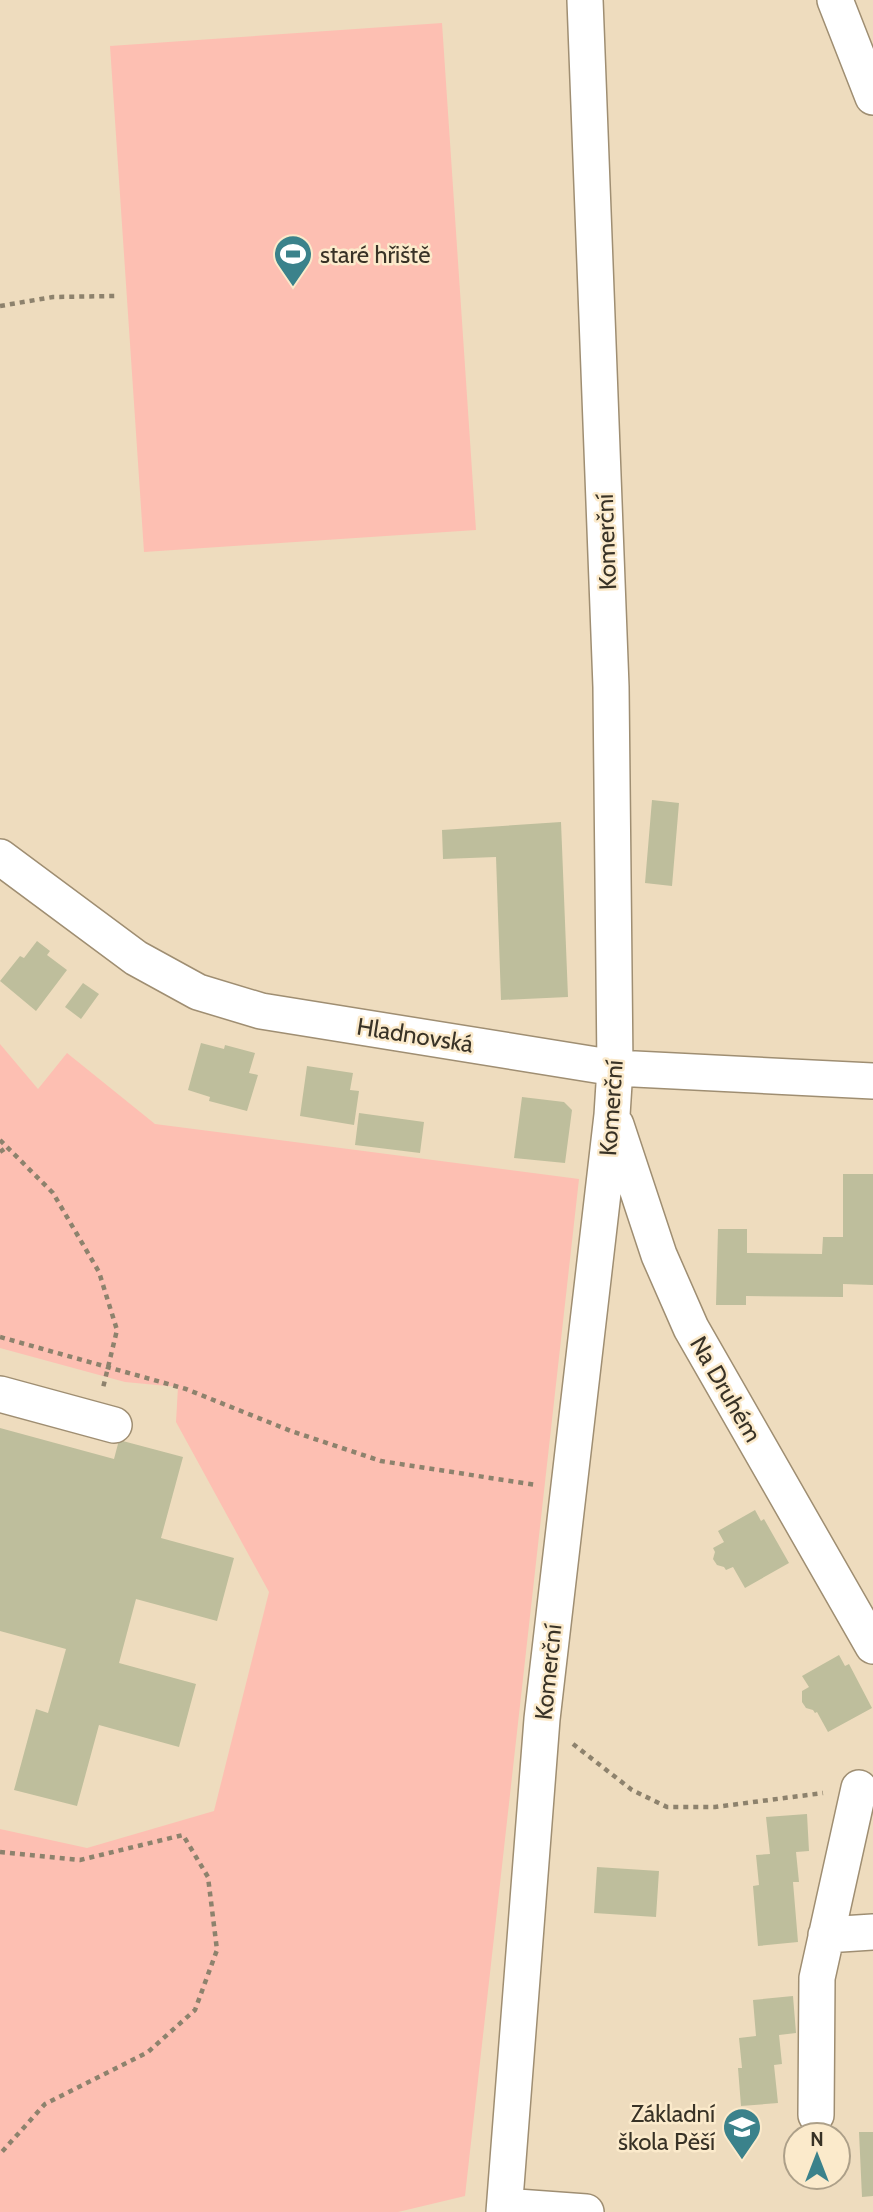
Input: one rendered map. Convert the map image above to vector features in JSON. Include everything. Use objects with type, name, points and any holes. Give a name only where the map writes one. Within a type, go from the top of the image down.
[{"type":"street","name":"Komerční","points":[[504,2209],[542,1719],[612,1115],[615,1068],[611,687],[585,0]]},
{"type":"street","points":[[835,0],[873,97]]},
{"type":"street","name":"Hladnovská","points":[[0,857],[136,958],[198,992],[261,1011],[615,1068],[873,1081]]},
{"type":"street","name":"Na Druhém","points":[[612,1115],[659,1255],[691,1328],[873,1646]]},
{"type":"street","points":[[0,1394],[104,1422]]},
{"type":"street","points":[[816,2115],[817,1978],[859,1788]]},
{"type":"street","points":[[826,1935],[873,1932]]},
{"type":"street","points":[[504,2209],[586,2212]]},
{"type":"path","points":[[0,306],[53,297],[117,296]]},
{"type":"path","points":[[0,1140],[53,1193],[99,1272],[117,1330],[108,1366],[104,1422]]},
{"type":"path","points":[[0,1152],[7,1147]]},
{"type":"path","points":[[0,1337],[186,1389],[291,1431],[382,1461],[568,1490]]},
{"type":"path","points":[[542,1719],[632,1790],[667,1807],[715,1807],[859,1788]]},
{"type":"path","points":[[0,1853],[80,1860],[183,1835],[208,1877],[217,1950],[195,2010],[148,2052],[45,2104],[0,2154]]},
{"type":"shaded area","name":"staré hřiště","points":[[442,23],[476,530],[144,552],[110,46]]},
{"type":"shaded area","points":[[0,1044],[38,1089],[67,1053],[155,1124],[579,1179],[465,2196],[398,2212],[0,2212],[0,1829],[87,1848],[214,1811],[269,1592],[176,1422],[178,1387],[125,1382],[0,1348]]},
{"type":"building","points":[[652,800],[679,803],[672,886],[645,883]]},
{"type":"building","points":[[561,822],[568,997],[501,1000],[496,857],[443,859],[442,830]]},
{"type":"building","points":[[37,941],[50,951],[47,955],[67,970],[36,1011],[0,981],[20,956],[24,958]]},
{"type":"building","points":[[83,983],[99,994],[81,1019],[65,1007]]},
{"type":"building","points":[[201,1043],[224,1049],[225,1045],[255,1053],[249,1073],[258,1075],[247,1111],[209,1101],[210,1097],[188,1090]]},
{"type":"building","points":[[307,1066],[353,1073],[350,1090],[359,1091],[354,1125],[300,1116]]},
{"type":"building","points":[[522,1097],[564,1102],[572,1110],[565,1163],[514,1158]]},
{"type":"building","points":[[359,1113],[424,1122],[420,1153],[355,1145]]},
{"type":"building","points":[[843,1174],[873,1174],[873,1285],[843,1284],[843,1297],[746,1296],[746,1305],[716,1305],[718,1229],[747,1229],[747,1253],[822,1254],[823,1237],[843,1237]]},
{"type":"building","points":[[0,1428],[114,1459],[119,1440],[183,1457],[161,1538],[234,1558],[217,1621],[136,1599],[119,1663],[196,1684],[179,1747],[99,1725],[77,1806],[14,1790],[36,1709],[48,1713],[66,1649],[0,1631]]},
{"type":"building","points":[[755,1510],[761,1521],[764,1519],[789,1563],[745,1588],[733,1567],[726,1570],[717,1565],[713,1559],[713,1548],[724,1542],[718,1531]]},
{"type":"building","points":[[839,1655],[845,1666],[849,1664],[872,1708],[828,1732],[817,1712],[806,1708],[802,1702],[802,1691],[809,1687],[802,1676]]},
{"type":"building","points":[[807,1814],[809,1851],[796,1852],[799,1882],[793,1882],[798,1942],[758,1946],[753,1886],[759,1885],[756,1855],[770,1854],[766,1817]]},
{"type":"building","points":[[597,1867],[659,1871],[656,1917],[594,1913]]},
{"type":"building","points":[[793,1996],[796,2033],[779,2035],[782,2064],[774,2065],[778,2103],[741,2106],[738,2068],[742,2068],[739,2038],[756,2036],[753,2000]]},
{"type":"building","points":[[859,2132],[873,2132],[873,2196],[862,2197]]},
{"type":"place","name":"staré hřiště","points":[[293,288]]},
{"type":"place","name":"Základní škola Pěší","points":[[742,2161]]}]
